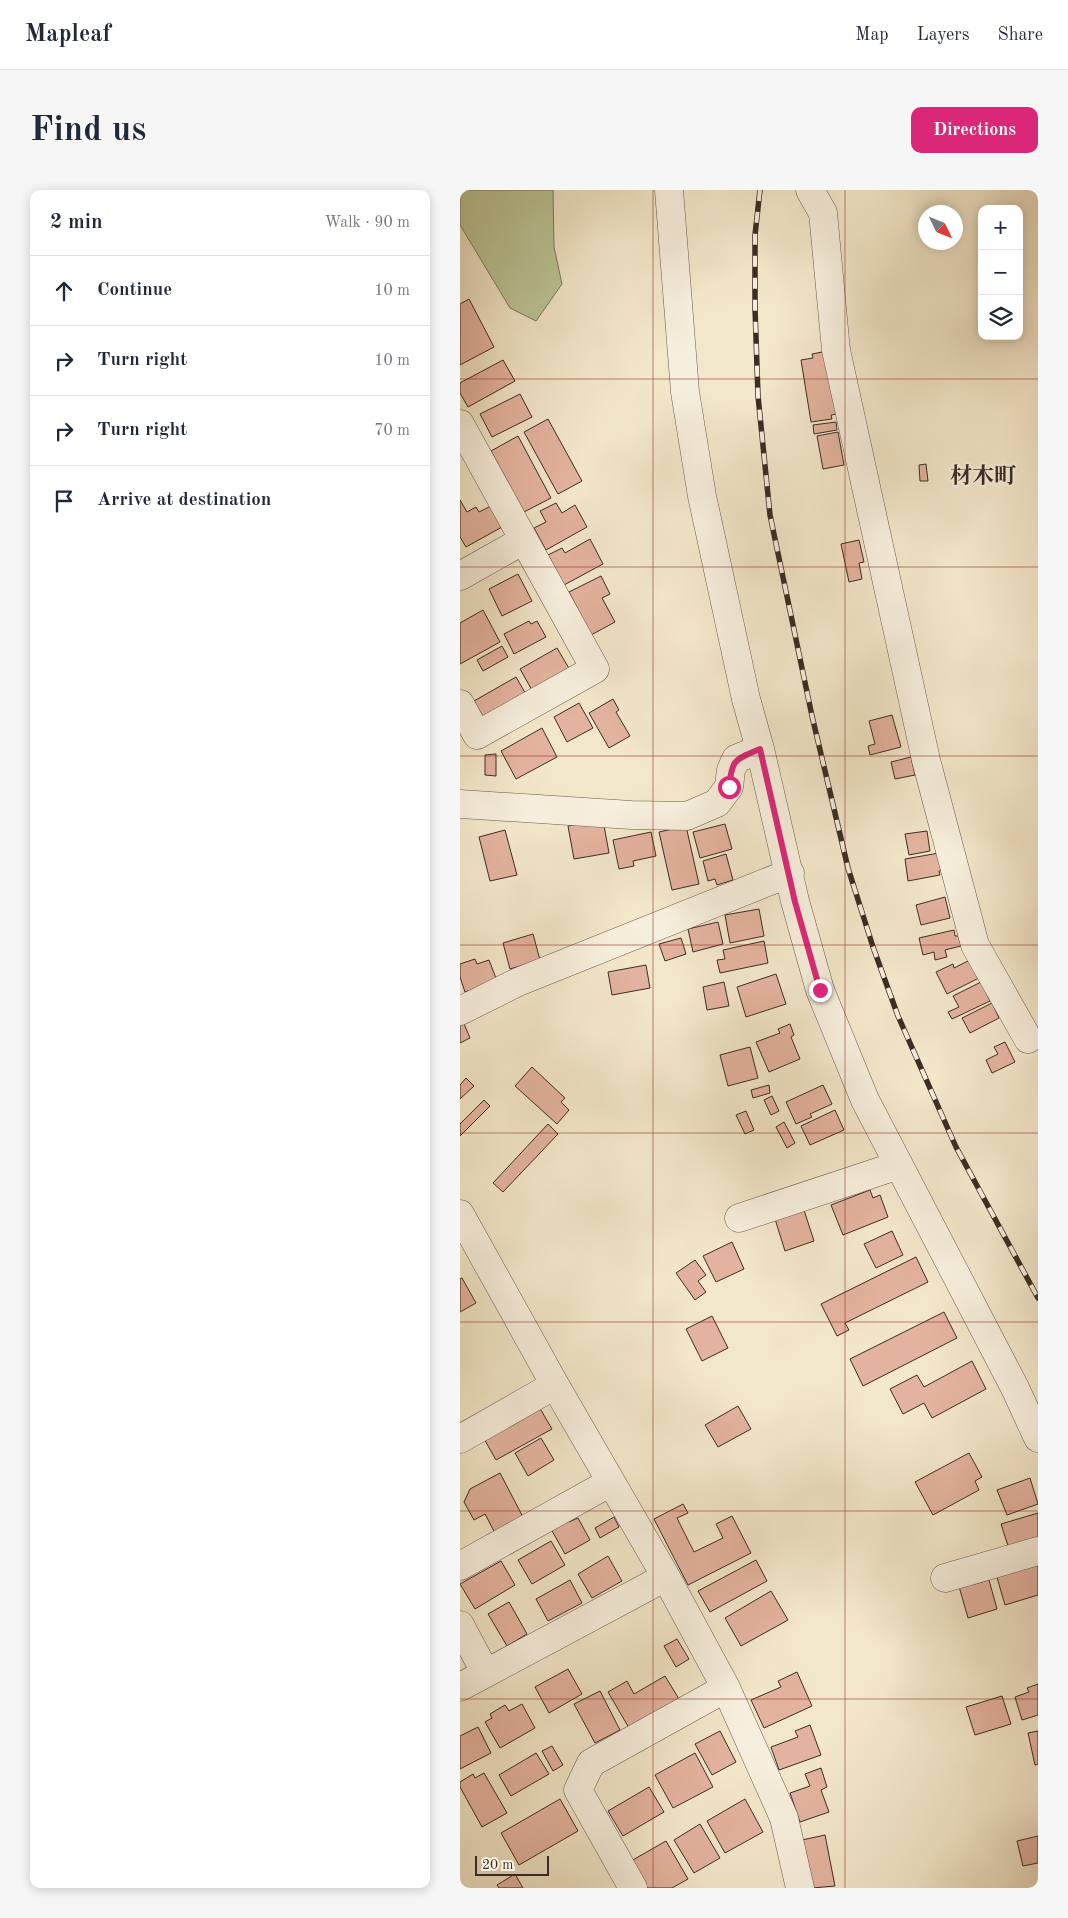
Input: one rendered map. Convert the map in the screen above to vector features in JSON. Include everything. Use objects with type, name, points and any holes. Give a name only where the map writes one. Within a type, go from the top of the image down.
[{"type":"street","points":[[669,190],[684,392],[702,496],[746,699],[790,873],[795,902],[820,990],[865,1100],[1011,1380],[1038,1438]]},
{"type":"street","points":[[810,190],[823,213],[836,350],[926,760],[975,945],[1028,1040]]},
{"type":"street","points":[[460,424],[595,670],[477,735],[460,704]]},
{"type":"street","points":[[460,576],[524,540]]},
{"type":"street","points":[[460,804],[631,815],[687,816],[717,803],[729,787],[731,770],[736,759],[760,749]]},
{"type":"street","points":[[460,1011],[518,982],[790,873]]},
{"type":"street","points":[[738,1218],[899,1164]]},
{"type":"street","points":[[460,1214],[555,1385],[666,1577],[726,1688],[784,1818],[800,1888]]},
{"type":"street","points":[[460,1439],[555,1385]]},
{"type":"street","points":[[460,1566],[611,1482]]},
{"type":"street","points":[[944,1578],[1038,1551]]},
{"type":"street","points":[[460,1686],[666,1577]]},
{"type":"street","points":[[460,1625],[485,1672]]},
{"type":"street","points":[[633,1888],[578,1790],[591,1764],[726,1688]]},
{"type":"green space","points":[[460,190],[553,190],[554,247],[562,284],[536,321],[510,308],[460,225]]},
{"type":"building","points":[[469,299],[494,347],[460,365],[460,304]]},
{"type":"building","points":[[827,351],[837,414],[831,415],[832,419],[811,422],[801,360],[813,358],[812,354]]},
{"type":"building","points":[[503,360],[515,381],[468,407],[460,393],[460,383]]},
{"type":"building","points":[[520,394],[532,417],[492,437],[480,414]]},
{"type":"building","points":[[548,419],[582,481],[558,494],[524,432]]},
{"type":"building","points":[[836,422],[837,430],[814,434],[813,425]]},
{"type":"building","points":[[838,432],[844,465],[823,469],[817,436]]},
{"type":"building","points":[[518,436],[551,498],[524,512],[491,451]]},
{"type":"building","points":[[926,464],[928,481],[920,481],[919,465]]},
{"type":"building","points":[[460,500],[467,512],[476,507],[479,512],[491,506],[502,527],[466,547],[460,537]]},
{"type":"building","points":[[556,503],[562,513],[575,505],[587,527],[546,550],[534,528],[546,522],[540,511]]},
{"type":"building","points":[[590,539],[603,564],[564,585],[548,555],[562,548],[565,553]]},
{"type":"building","points":[[859,540],[864,562],[859,563],[862,579],[849,582],[841,544]]},
{"type":"building","points":[[518,574],[532,601],[502,616],[489,589]]},
{"type":"building","points":[[601,576],[610,594],[602,598],[615,622],[591,635],[569,592]]},
{"type":"building","points":[[483,610],[500,642],[460,664],[460,623]]},
{"type":"building","points":[[529,621],[531,624],[537,621],[546,637],[514,654],[504,634]]},
{"type":"building","points":[[502,646],[508,657],[483,671],[477,660]]},
{"type":"building","points":[[557,648],[570,670],[533,692],[520,669]]},
{"type":"building","points":[[516,677],[527,696],[485,720],[474,701]]},
{"type":"building","points":[[613,699],[619,710],[616,712],[630,736],[609,748],[589,713]]},
{"type":"building","points":[[579,703],[593,728],[567,742],[554,717]]},
{"type":"building","points":[[892,715],[901,747],[870,755],[868,746],[875,744],[869,721]]},
{"type":"building","points":[[542,728],[557,757],[516,779],[501,751]]},
{"type":"building","points":[[496,754],[496,776],[485,775],[485,755]]},
{"type":"building","points":[[911,757],[915,775],[895,779],[891,762]]},
{"type":"building","points":[[603,820],[609,853],[574,859],[568,826]]},
{"type":"building","points":[[725,824],[732,849],[700,858],[693,832]]},
{"type":"building","points":[[686,826],[699,884],[672,890],[659,832]]},
{"type":"building","points":[[505,830],[517,875],[490,881],[479,837]]},
{"type":"building","points":[[927,831],[930,851],[909,855],[905,834]]},
{"type":"building","points":[[651,832],[656,856],[633,861],[634,866],[619,869],[613,840]]},
{"type":"building","points":[[939,853],[942,870],[939,871],[940,875],[908,881],[905,859]]},
{"type":"building","points":[[726,854],[733,880],[717,885],[715,879],[708,881],[703,861]]},
{"type":"building","points":[[945,897],[950,918],[921,925],[916,905]]},
{"type":"building","points":[[759,909],[764,936],[730,943],[725,915]]},
{"type":"building","points":[[718,922],[723,944],[693,952],[688,929]]},
{"type":"building","points":[[954,930],[955,936],[959,936],[961,946],[945,950],[947,957],[935,960],[934,952],[923,955],[919,938]]},
{"type":"building","points":[[533,934],[540,960],[510,969],[503,943]]},
{"type":"building","points":[[681,938],[686,954],[665,961],[659,944]]},
{"type":"building","points":[[764,941],[768,963],[720,973],[717,960],[725,959],[723,950]]},
{"type":"building","points":[[475,959],[477,964],[489,960],[497,981],[465,992],[460,977],[460,964]]},
{"type":"building","points":[[970,960],[979,978],[947,994],[936,972],[953,964],[954,968]]},
{"type":"building","points":[[646,965],[650,988],[612,995],[608,972]]},
{"type":"building","points":[[776,974],[786,1004],[746,1017],[737,987]]},
{"type":"building","points":[[724,982],[729,1006],[707,1010],[703,987]]},
{"type":"building","points":[[981,982],[990,1001],[952,1019],[948,1012],[959,1007],[953,996]]},
{"type":"building","points":[[992,1003],[999,1018],[970,1033],[962,1018]]},
{"type":"building","points":[[462,1019],[470,1038],[460,1043],[460,1020]]},
{"type":"building","points":[[790,1024],[794,1035],[791,1037],[800,1059],[769,1072],[756,1042],[780,1033],[778,1029]]},
{"type":"building","points":[[1005,1042],[1015,1062],[992,1073],[986,1060],[998,1054],[994,1047]]},
{"type":"building","points":[[750,1047],[758,1078],[728,1086],[720,1055]]},
{"type":"building","points":[[532,1067],[565,1098],[561,1102],[569,1110],[557,1124],[515,1086]]},
{"type":"building","points":[[466,1078],[474,1086],[460,1099],[460,1085]]},
{"type":"building","points":[[769,1085],[770,1093],[753,1098],[751,1090]]},
{"type":"building","points":[[823,1085],[832,1104],[810,1114],[812,1117],[796,1124],[786,1102]]},
{"type":"building","points":[[772,1096],[779,1111],[771,1115],[764,1100]]},
{"type":"building","points":[[484,1100],[490,1106],[460,1136],[460,1124]]},
{"type":"building","points":[[835,1110],[844,1130],[810,1145],[801,1126]]},
{"type":"building","points":[[746,1111],[754,1130],[745,1134],[736,1115]]},
{"type":"building","points":[[784,1122],[795,1143],[787,1148],[776,1127]]},
{"type":"building","points":[[548,1124],[558,1134],[503,1192],[493,1183]]},
{"type":"building","points":[[870,1190],[873,1198],[880,1195],[888,1217],[843,1235],[831,1205]]},
{"type":"building","points":[[804,1210],[814,1241],[785,1251],[775,1219]]},
{"type":"building","points":[[892,1231],[903,1255],[876,1268],[864,1244]]},
{"type":"building","points":[[732,1242],[744,1269],[716,1282],[703,1256]]},
{"type":"building","points":[[916,1257],[928,1282],[845,1323],[849,1330],[837,1336],[821,1304]]},
{"type":"building","points":[[695,1260],[706,1275],[698,1281],[706,1292],[695,1300],[676,1273]]},
{"type":"building","points":[[462,1278],[476,1303],[460,1312],[460,1279]]},
{"type":"building","points":[[944,1312],[957,1338],[863,1386],[850,1359]]},
{"type":"building","points":[[712,1316],[728,1348],[702,1361],[686,1329]]},
{"type":"building","points":[[972,1361],[986,1389],[932,1418],[924,1403],[903,1414],[890,1389],[917,1375],[924,1387]]},
{"type":"building","points":[[538,1405],[552,1429],[496,1460],[483,1437]]},
{"type":"building","points":[[738,1406],[751,1429],[718,1447],[705,1425]]},
{"type":"building","points":[[541,1438],[554,1460],[528,1476],[515,1453]]},
{"type":"building","points":[[969,1453],[982,1477],[975,1481],[979,1490],[933,1515],[915,1482]]},
{"type":"building","points":[[500,1473],[523,1517],[495,1533],[485,1514],[474,1520],[464,1502],[470,1489]]},
{"type":"building","points":[[1030,1478],[1038,1504],[1007,1515],[997,1490]]},
{"type":"building","points":[[683,1504],[688,1513],[677,1518],[694,1552],[723,1538],[716,1524],[732,1516],[751,1553],[688,1585],[654,1519]]},
{"type":"building","points":[[1038,1513],[1038,1540],[1009,1549],[1001,1524]]},
{"type":"building","points":[[614,1517],[619,1527],[600,1538],[595,1528]]},
{"type":"building","points":[[578,1518],[590,1540],[565,1554],[551,1529],[568,1519],[569,1522]]},
{"type":"building","points":[[551,1541],[565,1565],[532,1584],[518,1560]]},
{"type":"building","points":[[608,1556],[622,1581],[592,1598],[578,1574]]},
{"type":"building","points":[[756,1560],[767,1581],[710,1612],[698,1591]]},
{"type":"building","points":[[501,1561],[515,1585],[475,1609],[460,1584]]},
{"type":"building","points":[[1038,1561],[1038,1595],[1005,1605],[996,1574]]},
{"type":"building","points":[[972,1578],[974,1584],[989,1580],[997,1609],[968,1618],[958,1583]]},
{"type":"building","points":[[570,1580],[582,1603],[548,1621],[536,1599]]},
{"type":"building","points":[[771,1591],[788,1620],[741,1646],[725,1618]]},
{"type":"building","points":[[509,1602],[527,1634],[507,1646],[488,1614]]},
{"type":"building","points":[[677,1639],[689,1659],[676,1667],[664,1646]]},
{"type":"building","points":[[568,1669],[582,1694],[549,1713],[535,1687]]},
{"type":"building","points":[[797,1672],[812,1706],[764,1728],[751,1700],[781,1687],[778,1681]]},
{"type":"building","points":[[665,1676],[679,1699],[629,1728],[608,1692],[627,1681],[634,1694]]},
{"type":"building","points":[[1038,1684],[1038,1715],[1022,1720],[1015,1697],[1029,1692],[1027,1688]]},
{"type":"building","points":[[600,1691],[620,1730],[595,1743],[574,1704]]},
{"type":"building","points":[[1002,1696],[1011,1724],[975,1735],[966,1707]]},
{"type":"building","points":[[522,1704],[535,1728],[500,1748],[485,1722],[492,1718],[490,1714],[505,1705],[509,1711]]},
{"type":"building","points":[[810,1725],[821,1755],[779,1770],[771,1747],[798,1737],[795,1731]]},
{"type":"building","points":[[478,1727],[491,1753],[460,1769],[460,1736]]},
{"type":"building","points":[[720,1731],[736,1762],[712,1775],[695,1744]]},
{"type":"building","points":[[1038,1731],[1038,1764],[1035,1765],[1028,1733]]},
{"type":"building","points":[[552,1746],[563,1765],[553,1771],[542,1751]]},
{"type":"building","points":[[536,1753],[549,1774],[511,1796],[499,1775]]},
{"type":"building","points":[[695,1753],[713,1787],[673,1808],[655,1775]]},
{"type":"building","points":[[821,1768],[827,1787],[821,1790],[829,1812],[800,1822],[790,1793],[810,1786],[805,1774]]},
{"type":"building","points":[[484,1773],[507,1813],[482,1827],[460,1787],[460,1782],[473,1774],[475,1778]]},
{"type":"building","points":[[649,1787],[664,1812],[623,1836],[608,1811]]},
{"type":"building","points":[[560,1799],[578,1831],[519,1865],[501,1833]]},
{"type":"building","points":[[745,1799],[763,1832],[725,1853],[707,1821]]},
{"type":"building","points":[[700,1824],[720,1858],[694,1873],[674,1840]]},
{"type":"building","points":[[825,1835],[835,1886],[812,1888],[802,1840]]},
{"type":"building","points":[[1038,1836],[1038,1863],[1023,1866],[1017,1841]]},
{"type":"building","points":[[666,1841],[688,1879],[672,1888],[647,1888],[631,1861]]},
{"type":"building","points":[[515,1874],[523,1888],[499,1888],[497,1885]]},
{"type":"railway","points":[[760,190],[755,235],[755,308],[758,396],[770,515],[812,716],[848,868],[873,947],[898,1016],[956,1147],[1038,1298]]},
{"type":"district","name":"材木町","points":[[983,477]]},
{"type":"route","points":[[729,787],[731,770],[736,759],[760,749],[790,873],[795,902],[820,990]]}]
